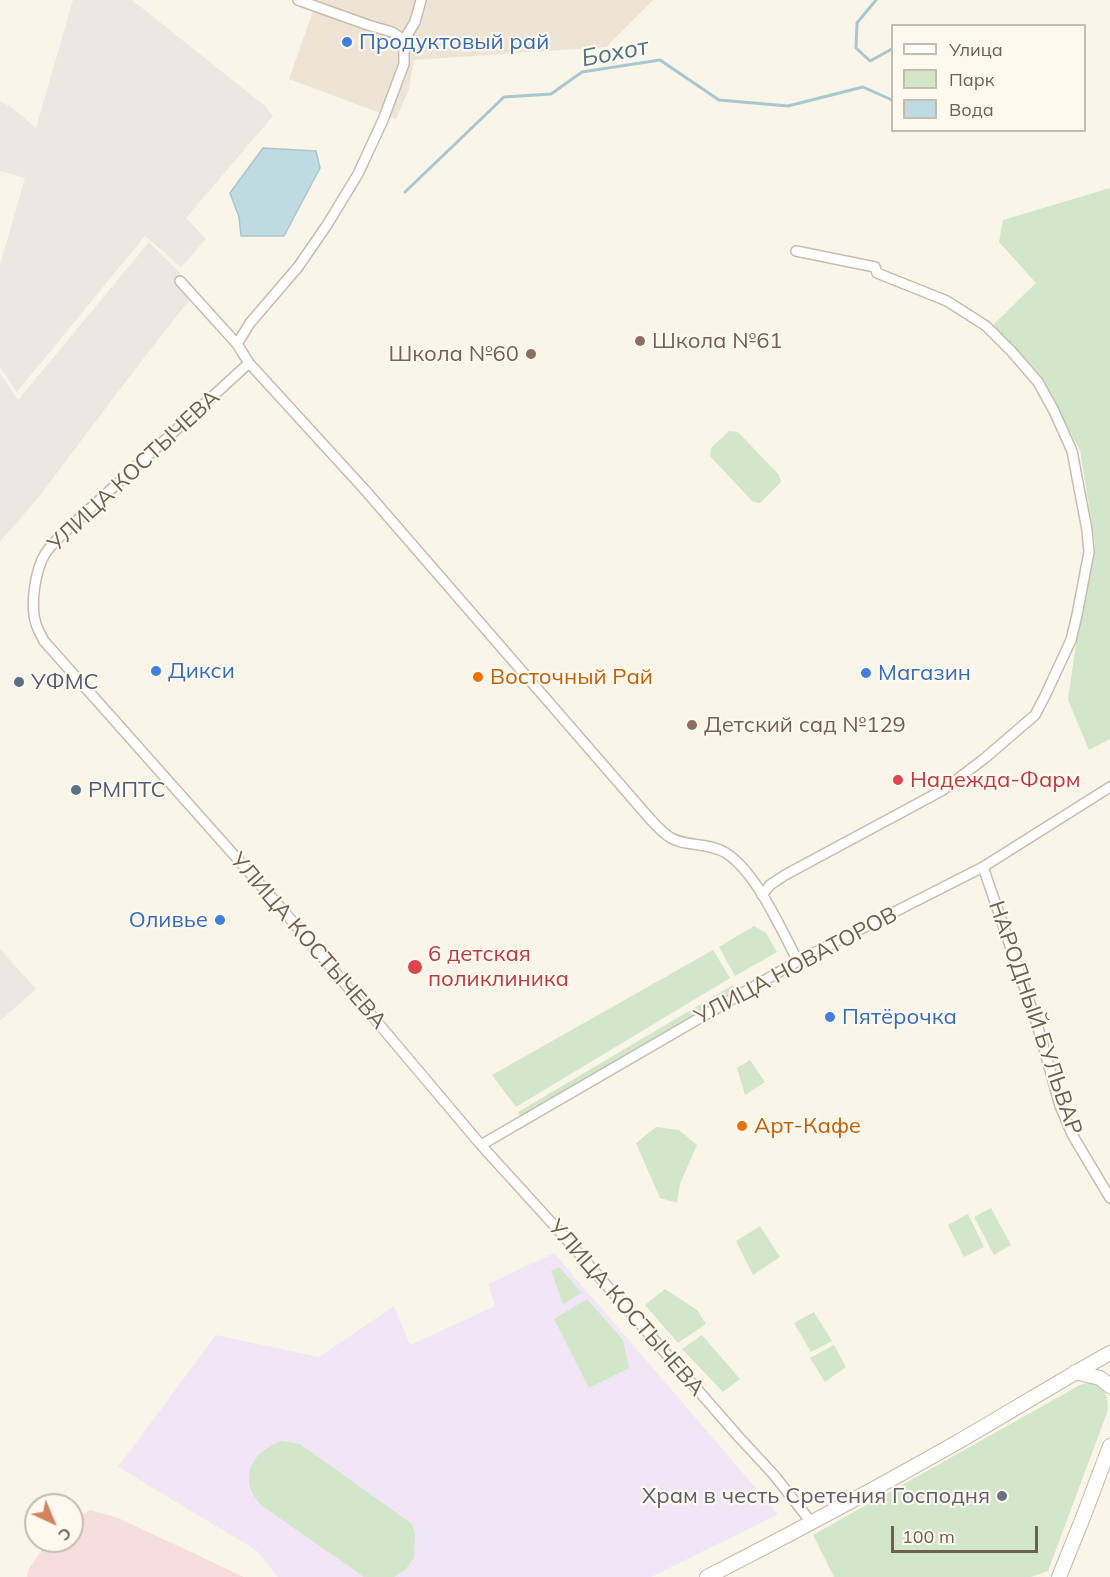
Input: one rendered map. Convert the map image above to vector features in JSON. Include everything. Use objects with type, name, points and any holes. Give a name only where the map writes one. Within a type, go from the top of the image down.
[{"type":"street","points":[[298,0],[392,32],[404,40]]},
{"type":"street","points":[[237,344],[250,323],[298,267],[358,174],[405,64],[404,40],[415,22],[422,0]]},
{"type":"street","points":[[762,895],[770,885],[785,875],[943,790],[986,758],[1035,715],[1071,640],[1089,552],[1072,451],[1038,382],[1004,344],[986,326],[966,312],[947,301],[877,273],[875,267],[796,251]]},
{"type":"street","points":[[180,281],[237,344],[249,363],[364,490],[651,820],[669,837],[725,852],[742,866],[762,895],[798,961]]},
{"type":"street","name":"УЛИЦА КОСТЫЧЕВА","points":[[249,363],[71,526],[46,553],[39,566],[33,607],[35,622],[44,641],[275,901],[481,1145],[774,1475],[811,1522]]},
{"type":"street","name":"УЛИЦА НОВАТОРОВ","points":[[481,1145],[798,961],[983,867],[1110,787]]},
{"type":"street","name":"НАРОДНЫЙ БУЛЬВАР","points":[[983,867],[1037,1024],[1060,1106],[1073,1136],[1110,1198]]},
{"type":"street","points":[[707,1577],[955,1443],[1110,1353]]},
{"type":"street","points":[[1075,1372],[1100,1378],[1110,1386]]},
{"type":"street","points":[[1059,1577],[1110,1446]]},
{"type":"shaded area","points":[[73,0],[132,0],[265,106],[273,116],[186,218],[206,239],[181,267],[145,236],[17,392],[0,367],[0,265],[25,178],[0,171],[0,101],[14,109],[36,128]]},
{"type":"shaded area","points":[[317,0],[653,0],[606,47],[414,60],[409,89],[396,119],[289,79]]},
{"type":"shaded area","points":[[149,242],[197,290],[41,494],[0,542],[0,373],[18,400]]},
{"type":"shaded area","points":[[0,949],[36,989],[0,1021]]},
{"type":"shaded area","points":[[554,1253],[778,1514],[651,1577],[278,1577],[256,1550],[118,1467],[216,1335],[319,1357],[394,1306],[410,1345],[495,1306],[488,1284]]},
{"type":"shaded area","points":[[90,1510],[118,1518],[244,1577],[27,1577],[28,1570],[40,1553],[84,1553],[84,1514]]},
{"type":"green space","points":[[1110,188],[1110,739],[1089,750],[1068,700],[1077,637],[1095,543],[1080,450],[1037,371],[993,325],[1036,283],[999,242],[1003,220]]},
{"type":"green space","points":[[729,431],[738,432],[779,475],[781,482],[760,503],[753,502],[710,456],[711,448]]},
{"type":"green space","points":[[754,926],[766,933],[777,952],[735,976],[719,947]]},
{"type":"green space","points":[[713,950],[730,978],[516,1107],[492,1075]]},
{"type":"green space","points":[[733,985],[737,992],[521,1118],[518,1112]]},
{"type":"green space","points":[[750,1060],[765,1082],[745,1095],[737,1068]]},
{"type":"green space","points":[[656,1127],[679,1130],[697,1145],[680,1184],[677,1203],[660,1198],[636,1143]]},
{"type":"green space","points":[[991,1208],[1011,1245],[994,1255],[974,1217]]},
{"type":"green space","points":[[968,1214],[984,1247],[964,1257],[948,1225]]},
{"type":"green space","points":[[760,1226],[780,1257],[753,1275],[736,1241]]},
{"type":"green space","points":[[559,1267],[582,1293],[563,1304],[551,1271]]},
{"type":"green space","points":[[665,1289],[697,1310],[706,1324],[678,1343],[645,1305]]},
{"type":"green space","points":[[587,1299],[623,1340],[629,1368],[589,1388],[554,1319]]},
{"type":"green space","points":[[814,1312],[832,1341],[811,1352],[794,1323]]},
{"type":"green space","points":[[702,1335],[740,1379],[723,1392],[682,1349]]},
{"type":"green space","points":[[834,1345],[846,1367],[825,1382],[810,1358]]},
{"type":"green space","points":[[1091,1382],[1103,1388],[1108,1410],[1048,1571],[1031,1577],[834,1577],[813,1535],[1080,1385]]},
{"type":"green space","points":[[282,1441],[300,1444],[412,1524],[415,1534],[414,1558],[405,1570],[394,1577],[364,1577],[261,1505],[250,1486],[251,1467],[262,1452]]},
{"type":"water","points":[[263,148],[316,151],[320,168],[284,236],[241,236],[239,217],[230,193]]},
{"type":"waterway","name":"Бохот","points":[[876,0],[857,23],[856,48],[870,61],[891,50]]},
{"type":"waterway","name":"Бохот","points":[[405,192],[504,97],[551,94],[582,72],[660,60],[719,100],[788,106],[863,87],[891,100]]},
{"type":"place","name":"Продуктовый рай","points":[[347,42]]},
{"type":"place","name":"Школа №61","points":[[640,341]]},
{"type":"place","name":"Школа №60","points":[[531,354]]},
{"type":"place","name":"Дикси","points":[[156,671]]},
{"type":"place","name":"Магазин","points":[[866,673]]},
{"type":"place","name":"Восточный Рай","points":[[478,677]]},
{"type":"place","name":"УФМС","points":[[19,682]]},
{"type":"place","name":"Детский сад №129","points":[[692,725]]},
{"type":"place","name":"Надежда-Фарм","points":[[898,780]]},
{"type":"place","name":"РМПТС","points":[[76,790]]},
{"type":"place","name":"Оливье","points":[[220,920]]},
{"type":"place","name":"6 детская поликлиника","points":[[415,967]]},
{"type":"place","name":"Пятёрочка","points":[[830,1017]]},
{"type":"place","name":"Арт-Кафе","points":[[742,1126]]},
{"type":"place","name":"Храм в честь Сретения Господня","points":[[1002,1496]]}]
